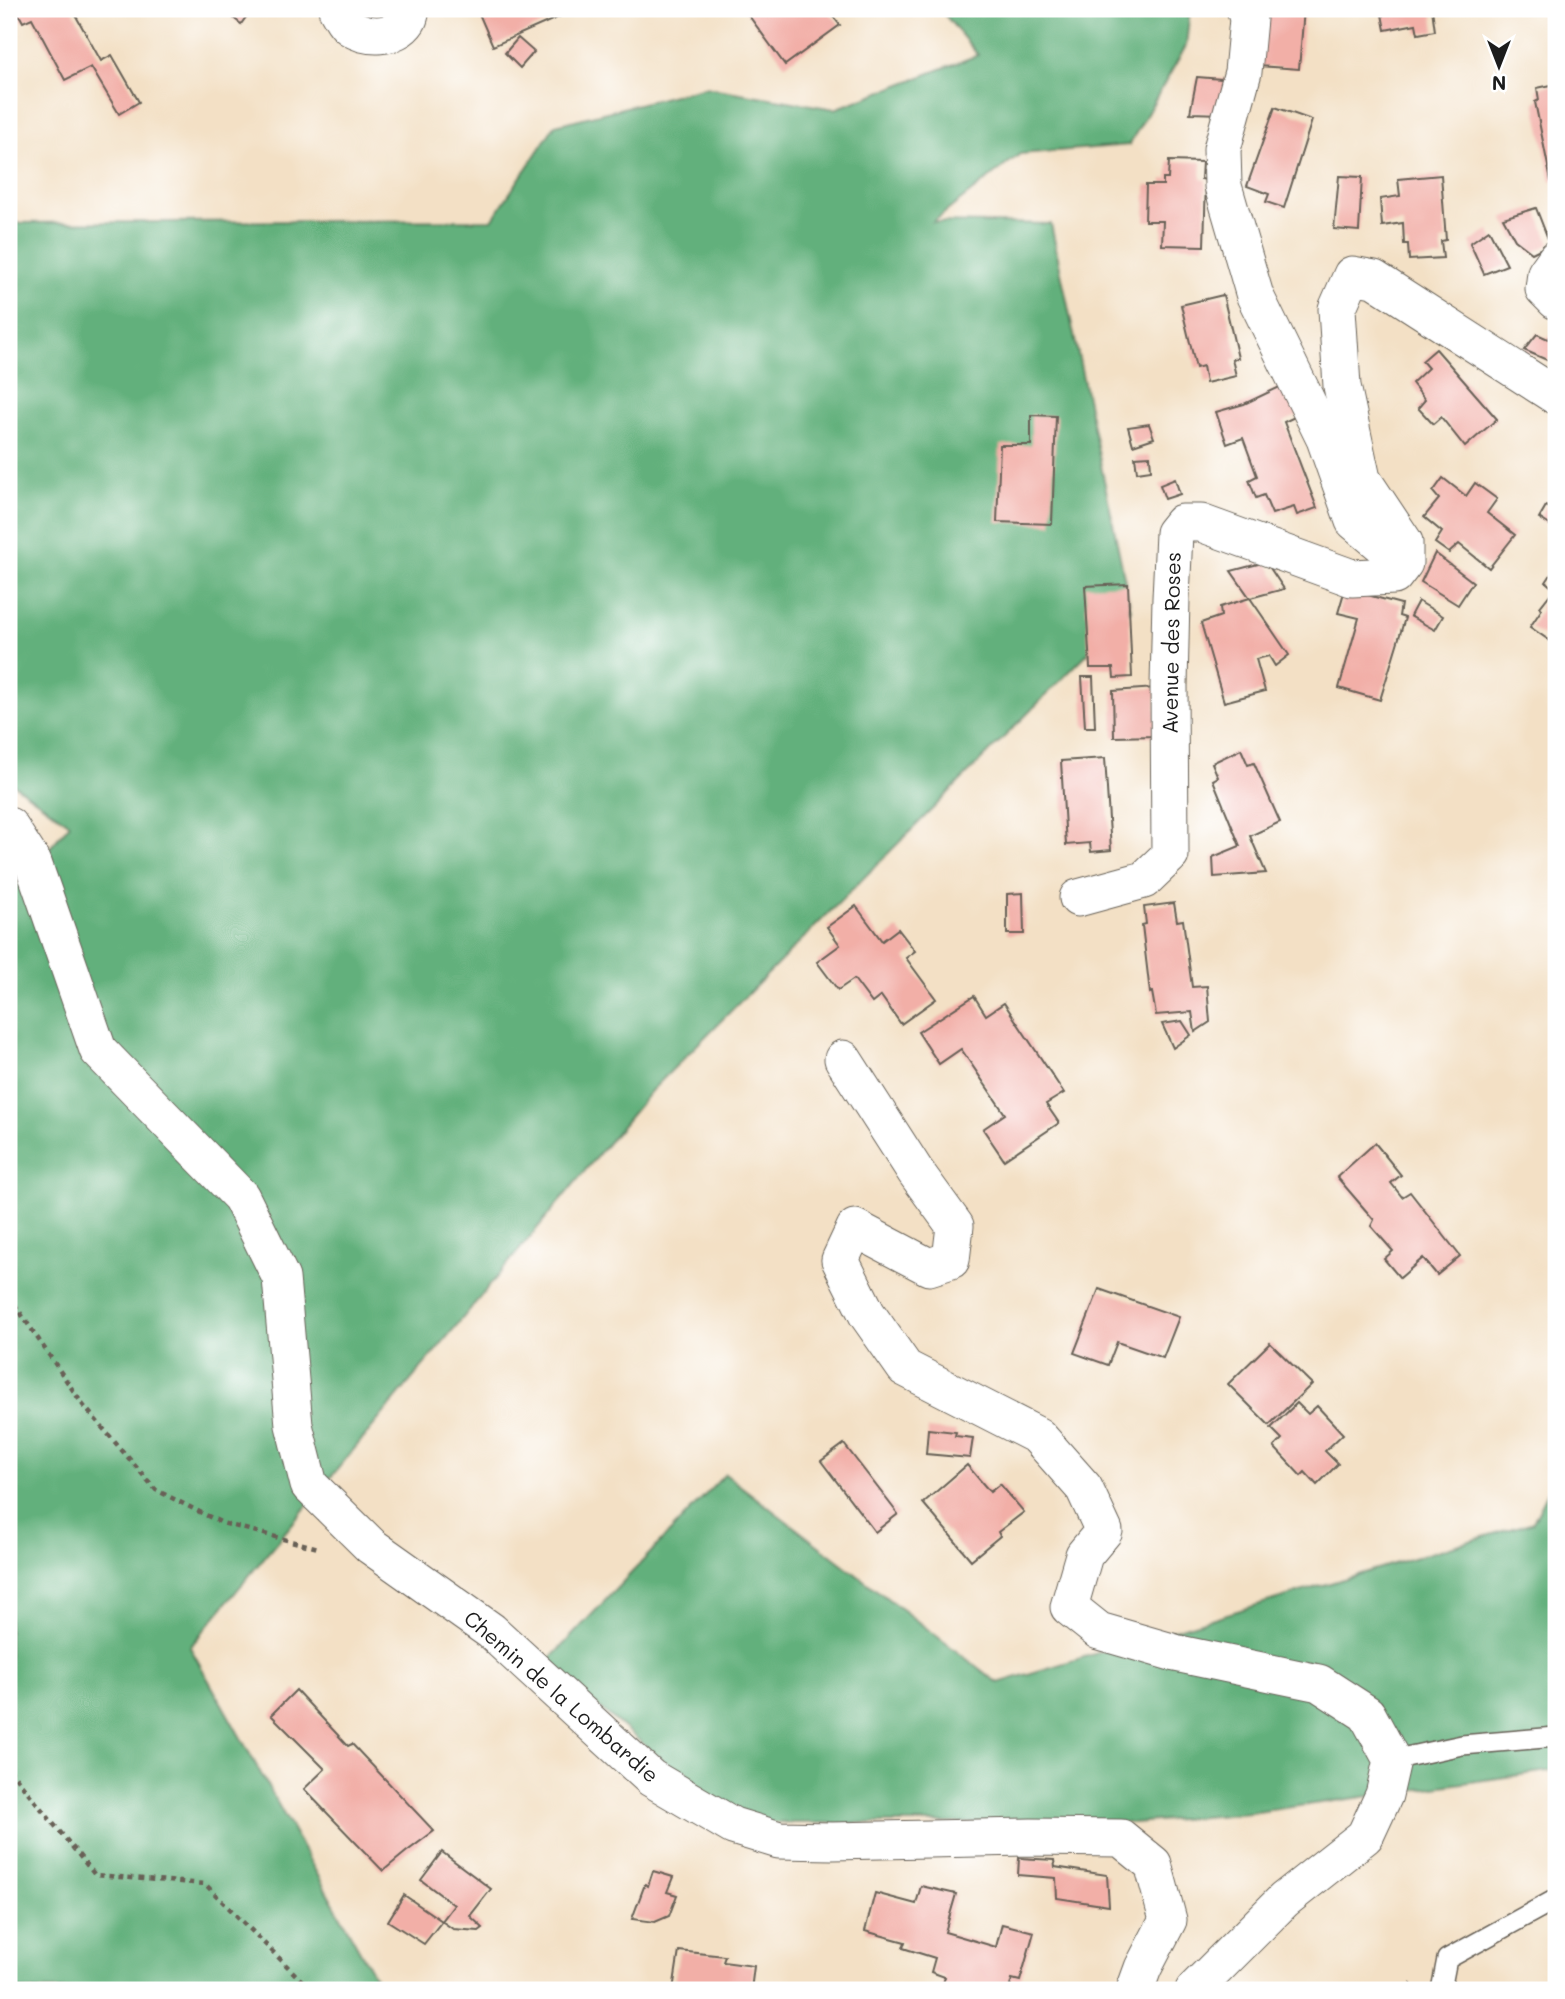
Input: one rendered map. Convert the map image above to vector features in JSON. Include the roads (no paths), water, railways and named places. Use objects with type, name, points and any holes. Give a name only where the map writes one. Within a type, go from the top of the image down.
[{"type":"street","points":[[337,9],[348,26],[365,34],[382,35],[396,30],[408,20],[411,9]]},
{"type":"street","points":[[1245,9],[1248,19],[1242,72],[1222,149],[1223,186],[1255,296],[1325,439],[1354,521],[1404,563]]},
{"type":"street","points":[[1556,259],[1546,272],[1544,289],[1556,301]]},
{"type":"street","points":[[1404,563],[1404,542],[1362,480],[1342,386],[1337,309],[1352,275],[1374,279],[1556,396]]},
{"type":"street","name":"Avenue des Roses","points":[[1078,898],[1144,880],[1170,855],[1171,598],[1174,533],[1182,523],[1201,523],[1352,578],[1394,576],[1404,563]]},
{"type":"street","name":"Chemin de la Lombardie","points":[[9,826],[33,863],[98,1050],[241,1197],[276,1266],[281,1278],[294,1425],[309,1485],[371,1546],[491,1631],[651,1778],[733,1826],[779,1840],[1121,1838],[1153,1864],[1168,1920],[1143,1968],[1135,1990]]},
{"type":"street","points":[[843,1059],[915,1171],[955,1226],[951,1260],[929,1267],[855,1228],[841,1260],[867,1314],[905,1368],[1038,1436],[1084,1488],[1104,1531],[1084,1555],[1069,1607],[1099,1631],[1175,1653],[1319,1682],[1367,1714],[1392,1760],[1384,1795],[1365,1836],[1284,1900],[1194,1990]]},
{"type":"lane","points":[[1392,1760],[1462,1745],[1556,1737]]},
{"type":"lane","points":[[1441,1990],[1447,1959],[1556,1899]]}]
